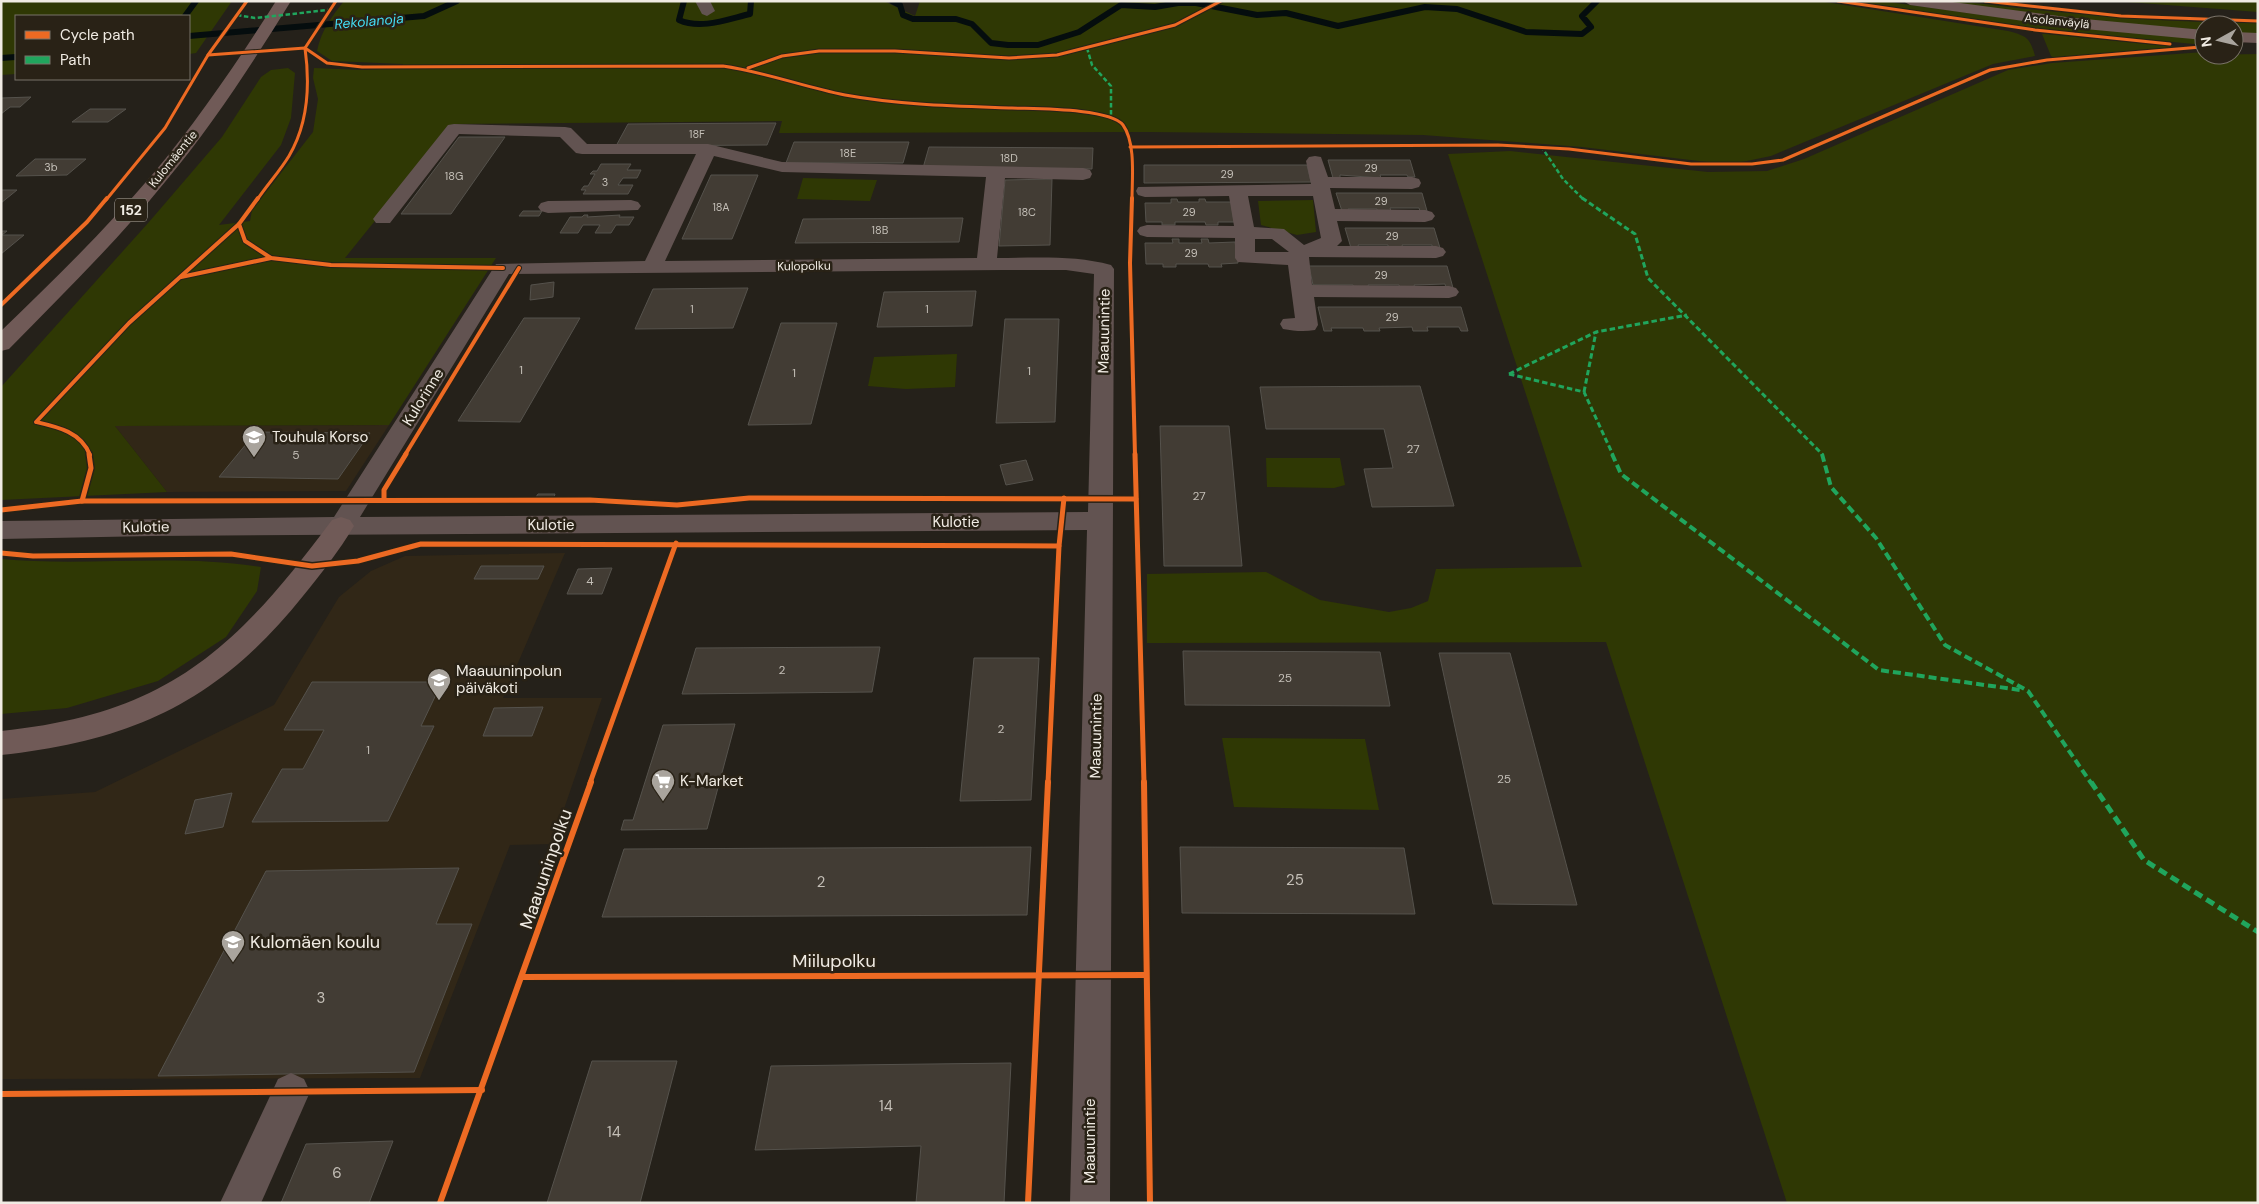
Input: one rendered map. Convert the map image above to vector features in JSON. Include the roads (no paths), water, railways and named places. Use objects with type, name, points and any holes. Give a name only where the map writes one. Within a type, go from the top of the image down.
[{"type":"main road","name":"Asolanväylä","points":[[1910,1],[2074,23],[2194,34]]},
{"type":"main road","name":"Kulomäentie","points":[[1,344],[85,260],[180,152],[245,63],[281,4]]},
{"type":"main road","points":[[2244,37],[2258,38]]},
{"type":"main road","points":[[1,743],[33,740],[82,730],[132,715],[203,676],[243,644],[271,616],[341,526]]},
{"type":"street","points":[[383,219],[454,129],[565,132],[582,149],[708,149],[782,167],[1083,174]]},
{"type":"street","points":[[652,267],[708,149]]},
{"type":"street","points":[[1301,255],[1332,241],[1315,161]]},
{"type":"street","points":[[986,264],[996,173]]},
{"type":"street","points":[[1145,191],[1238,191],[1412,182]]},
{"type":"street","points":[[1238,191],[1245,233],[1245,258],[1436,252]]},
{"type":"street","points":[[548,207],[631,206]]},
{"type":"street","points":[[1326,215],[1425,216]]},
{"type":"street","points":[[1147,231],[1245,233]]},
{"type":"street","points":[[1291,324],[1306,325],[1301,291],[1301,255]]},
{"type":"street","name":"Kulopolku","points":[[503,268],[1066,264],[1104,269]]},
{"type":"street","name":"Kulorinne","points":[[341,526],[503,268]]},
{"type":"street","name":"Maauunintie","points":[[1090,1203],[1104,269]]},
{"type":"street","points":[[1301,291],[1448,292]]},
{"type":"street","name":"Kulotie","points":[[1,530],[1100,521]]},
{"type":"street","points":[[240,1203],[291,1092]]},
{"type":"waterway","points":[[186,15],[196,1]]},
{"type":"waterway","name":"Rekolanoja","points":[[190,36],[424,16],[457,1]]},
{"type":"waterway","name":"Rekolanoja","points":[[684,1],[679,20],[696,24],[714,23],[750,14],[751,1]]},
{"type":"waterway","name":"Rekolanoja","points":[[892,1],[900,5],[903,15],[913,19],[956,19],[972,24],[991,43],[1008,45],[1038,45],[1079,32],[1121,5],[1155,7],[1178,3],[1196,3],[1257,15],[1286,13],[1338,26],[1425,7],[1457,9],[1526,32],[1582,34],[1591,27],[1582,16],[1597,1]]},
{"type":"waterway","name":"Rekolanoja","points":[[1,58],[15,57]]},
{"type":"place","name":"Touhula Korso","points":[[254,458]]},
{"type":"place","name":"Maauuninpolun päiväkoti","points":[[439,701]]},
{"type":"place","name":"K-Market","points":[[663,802]]},
{"type":"place","name":"Kulomäen koulu","points":[[233,963]]}]
